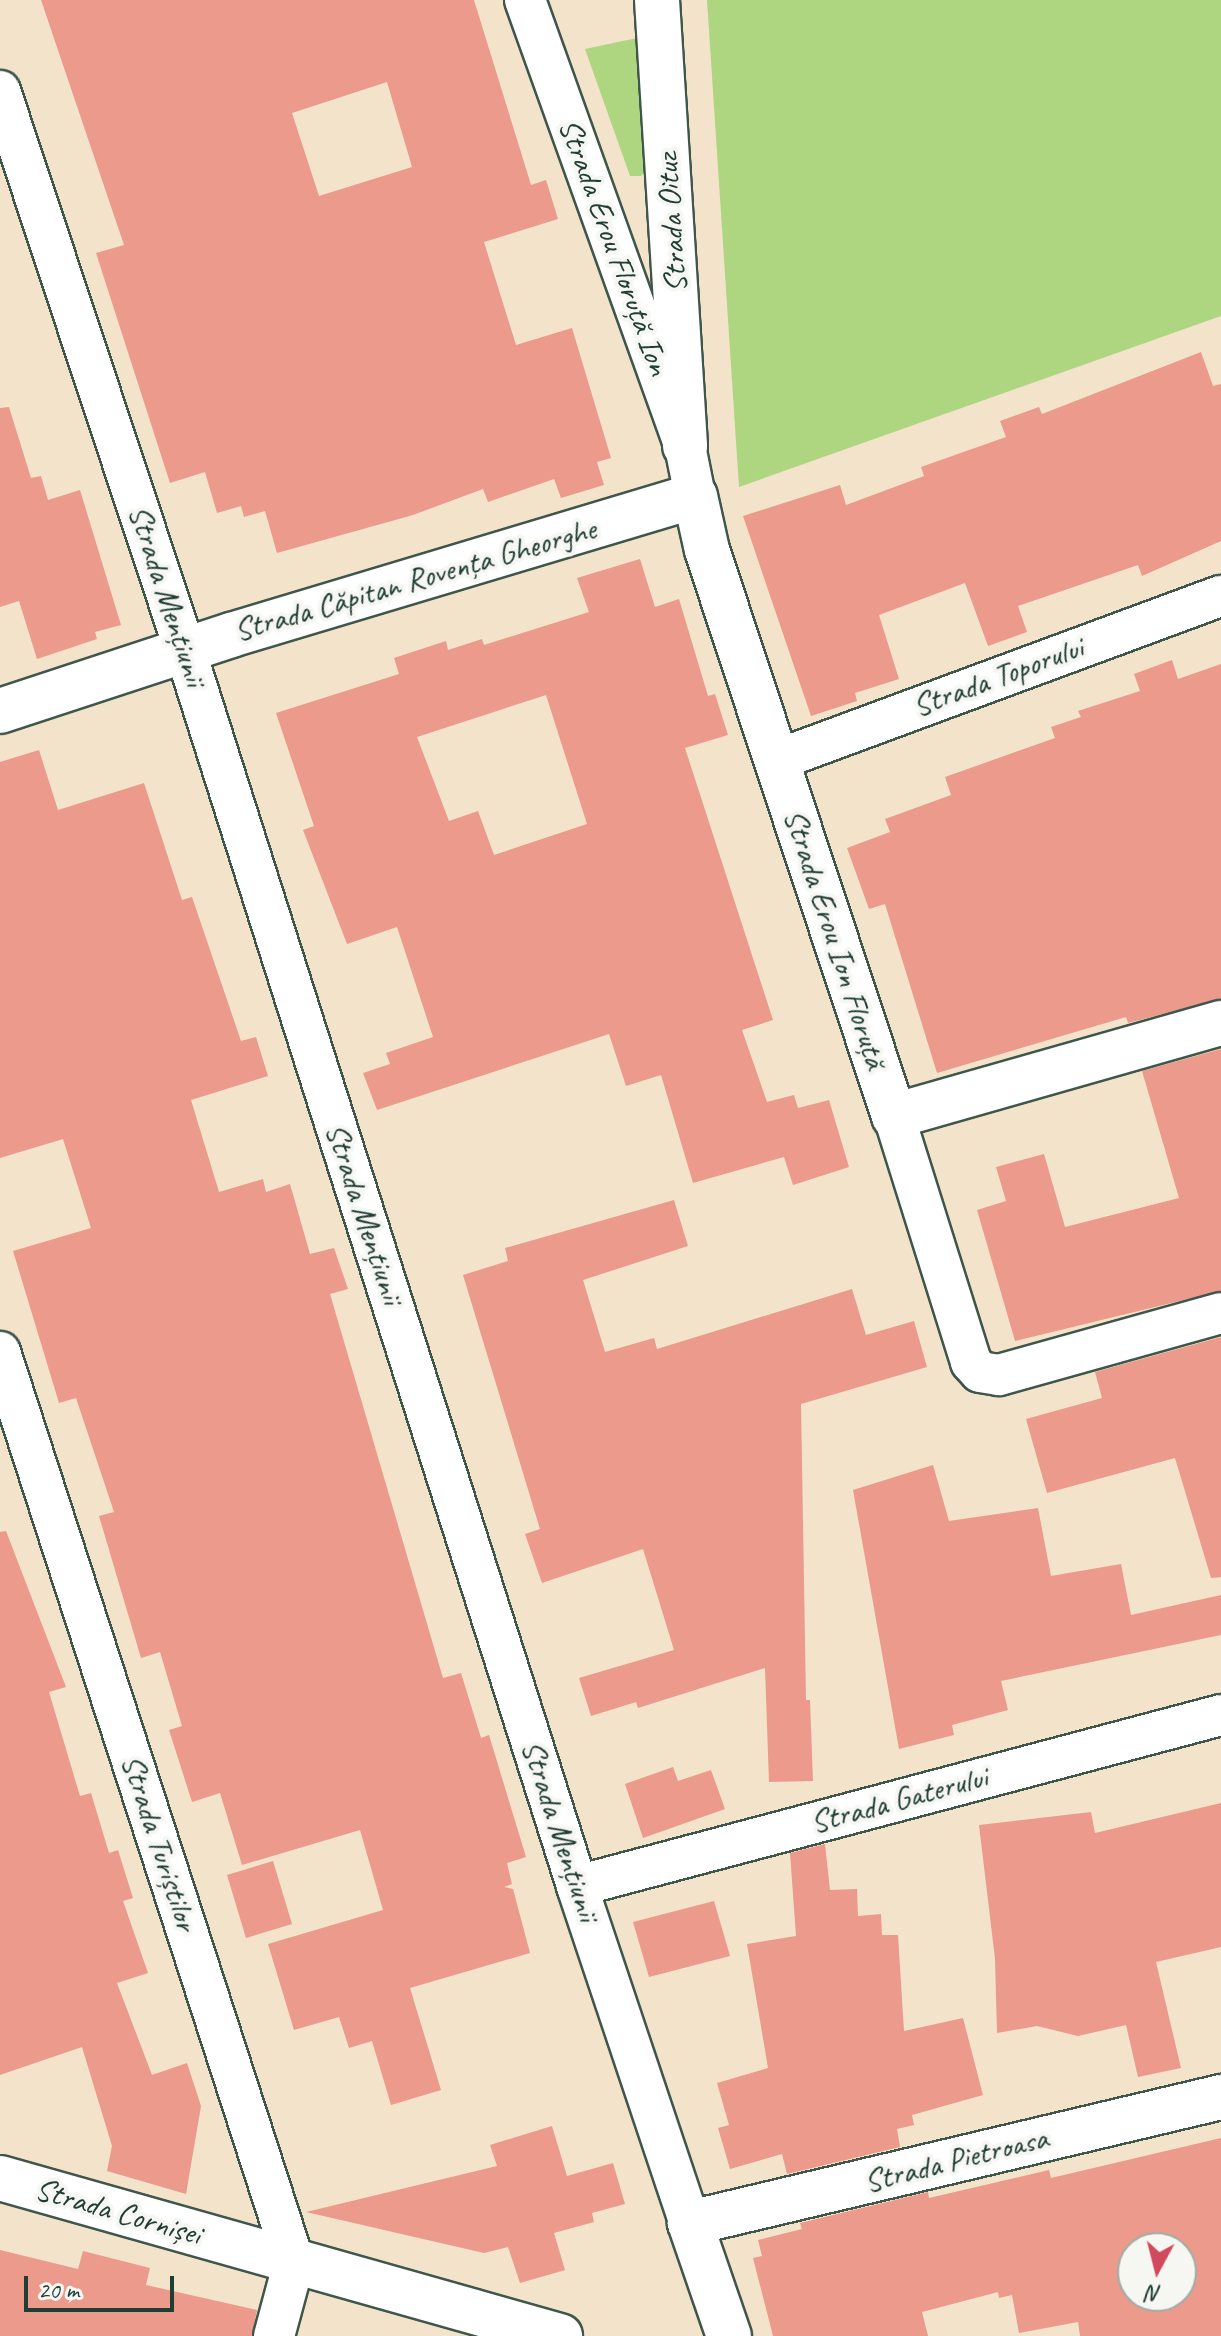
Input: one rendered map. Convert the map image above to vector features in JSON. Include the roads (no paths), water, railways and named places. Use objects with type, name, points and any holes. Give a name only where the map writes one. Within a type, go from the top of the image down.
[{"type":"street","name":"Strada Erou Floruță Ion","points":[[525,0],[685,446],[695,496]]},
{"type":"street","name":"Strada Oituz","points":[[657,0],[685,446]]},
{"type":"street","name":"Strada Mențiunii","points":[[0,91],[185,650],[577,1886],[729,2336]]},
{"type":"street","name":"Strada Căpitan Rovența Gheorghe","points":[[0,711],[185,650],[695,496]]},
{"type":"street","name":"Strada Erou Ion Floruță","points":[[695,496],[971,1362],[985,1375],[999,1375],[1221,1313]]},
{"type":"street","name":"Strada Toporului","points":[[777,760],[1221,596]]},
{"type":"street","points":[[894,1116],[1221,1023]]},
{"type":"street","name":"Strada Turiștilor","points":[[0,1352],[294,2262]]},
{"type":"street","name":"Strada Gaterului","points":[[577,1886],[1221,1715]]},
{"type":"street","name":"Strada Pietroasa","points":[[690,2223],[1221,2097]]},
{"type":"street","name":"Strada Cornișei","points":[[0,2178],[560,2336]]},
{"type":"street","points":[[274,2336],[294,2262]]}]
